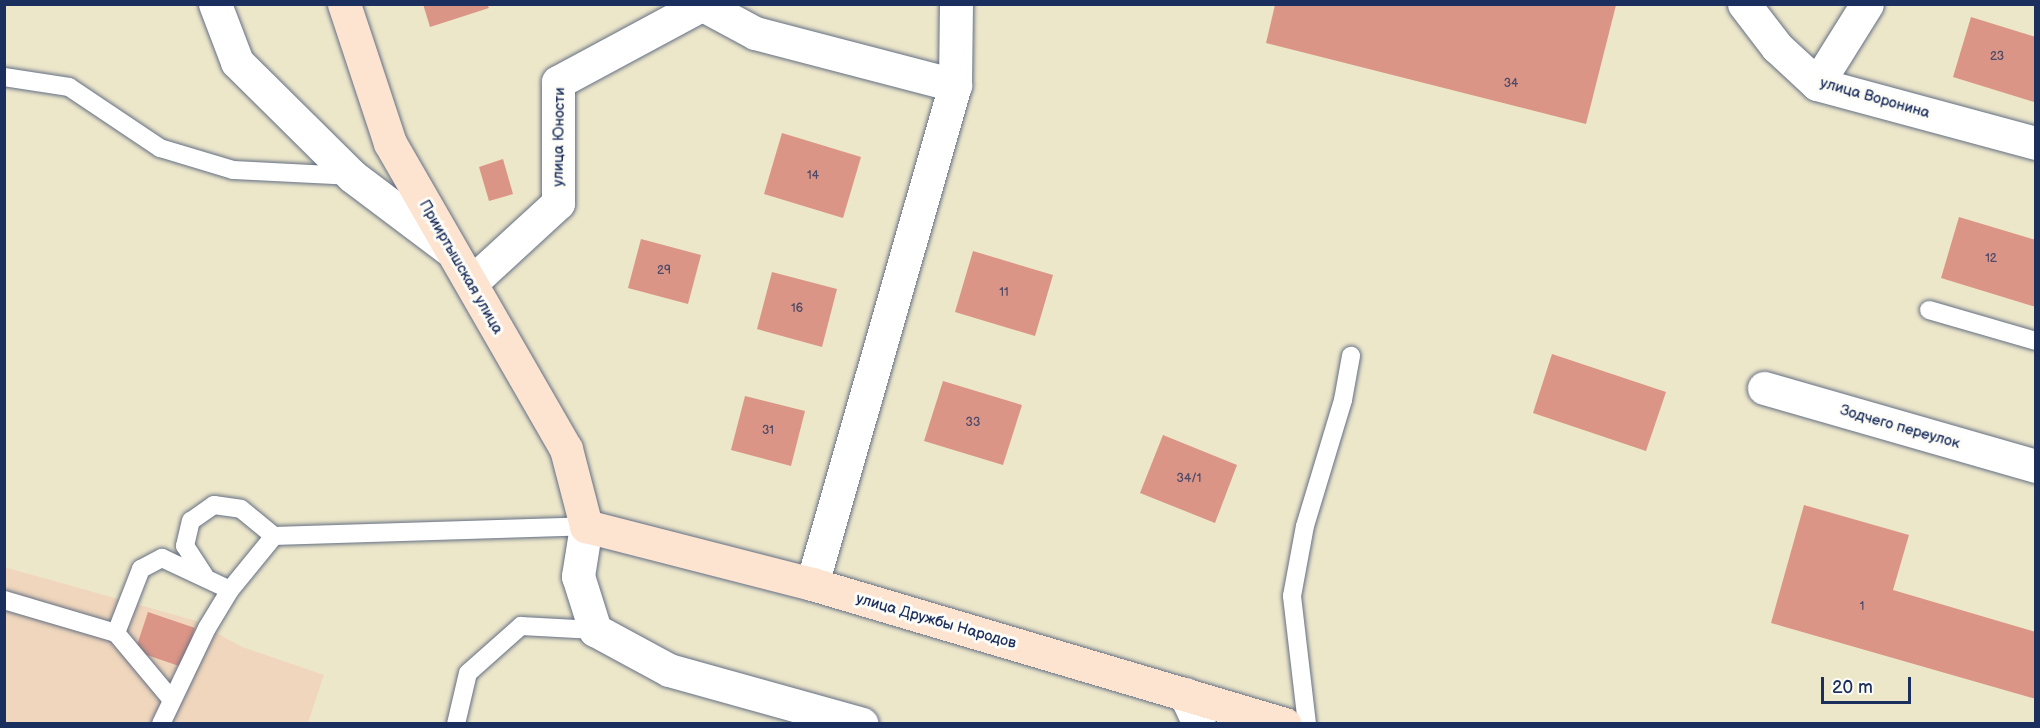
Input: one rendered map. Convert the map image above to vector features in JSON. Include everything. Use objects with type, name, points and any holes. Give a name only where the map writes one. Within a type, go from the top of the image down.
[{"type":"street","points":[[215,4],[237,62],[352,176],[449,249]]},
{"type":"street","name":"Прииртышская улица","points":[[344,4],[390,142],[449,249],[472,282],[566,449],[586,526]]},
{"type":"street","points":[[812,584],[955,85],[956,4]]},
{"type":"street","name":"улица Воронина","points":[[1744,4],[1777,47],[1817,84],[2036,143]]},
{"type":"street","points":[[1817,84],[1867,4]]},
{"type":"street","points":[[703,5],[755,33],[955,85]]},
{"type":"street","name":"улица Юности","points":[[472,282],[558,204],[558,82],[703,5]]},
{"type":"street","name":"Зодчего переулок","points":[[1764,388],[2036,466]]},
{"type":"street","points":[[586,526],[578,576],[596,630],[669,670],[862,723]]},
{"type":"street","name":"улица Дружбы Народов","points":[[586,526],[812,584],[1285,723]]},
{"type":"street","points":[[1185,694],[1199,723]]},
{"type":"lane","points":[[4,77],[69,87],[160,148],[233,170],[352,176]]},
{"type":"lane","points":[[1929,310],[2036,341]]},
{"type":"lane","points":[[1307,723],[1292,596],[1305,526],[1344,400],[1351,356]]},
{"type":"lane","points":[[204,575],[185,546],[191,521],[214,505],[241,509],[274,536],[586,526]]},
{"type":"lane","points":[[161,723],[230,590],[274,536]]},
{"type":"lane","points":[[116,633],[141,569],[162,558],[204,575],[230,590]]},
{"type":"lane","points":[[4,600],[116,633],[172,700]]},
{"type":"lane","points":[[456,723],[468,673],[521,626],[596,630]]},
{"type":"shaded area","points":[[4,567],[193,620],[242,647],[324,675],[308,723],[5,723]]},
{"type":"building","points":[[423,4],[487,4],[489,8],[430,27]]},
{"type":"building","points":[[1275,5],[1616,5],[1586,124],[1266,43]]},
{"type":"building","points":[[1971,17],[2036,37],[2034,102],[1953,77]]},
{"type":"building","points":[[782,133],[861,157],[843,218],[764,194]]},
{"type":"building","points":[[503,159],[513,194],[489,201],[479,167]]},
{"type":"building","points":[[1959,217],[2036,240],[2036,307],[1941,278]]},
{"type":"building","points":[[641,239],[701,255],[688,304],[628,288]]},
{"type":"building","points":[[973,251],[1053,275],[1035,336],[955,312]]},
{"type":"building","points":[[772,272],[837,289],[822,347],[757,329]]},
{"type":"building","points":[[1552,354],[1666,392],[1646,451],[1533,413]]},
{"type":"building","points":[[943,381],[1022,405],[1003,465],[924,441]]},
{"type":"building","points":[[745,396],[805,411],[791,466],[731,450]]},
{"type":"building","points":[[1163,435],[1237,465],[1215,523],[1140,493]]},
{"type":"building","points":[[1804,505],[1909,535],[1893,590],[2036,632],[2036,699],[1771,623]]},
{"type":"building","points":[[148,612],[195,628],[182,667],[135,651]]}]
